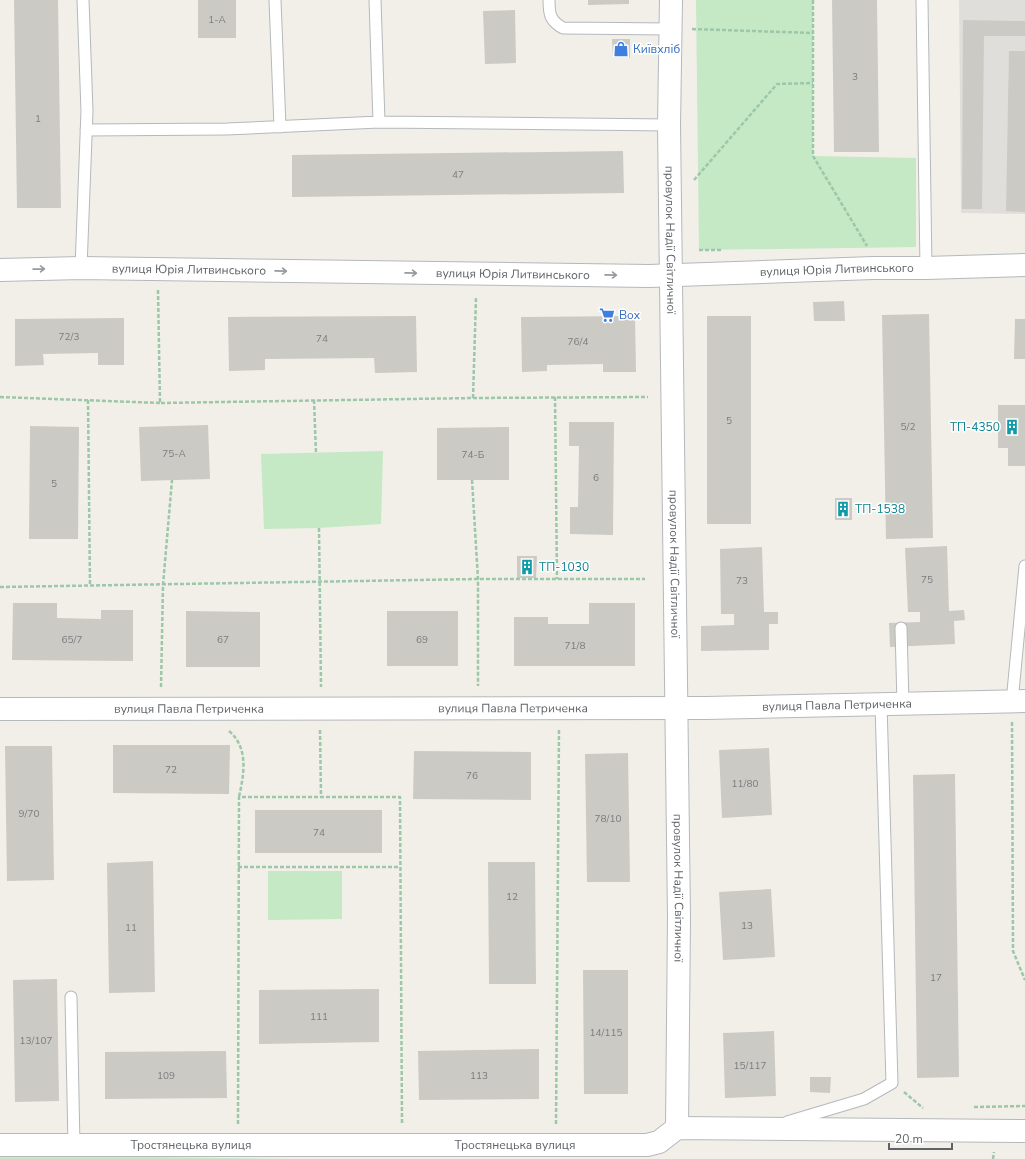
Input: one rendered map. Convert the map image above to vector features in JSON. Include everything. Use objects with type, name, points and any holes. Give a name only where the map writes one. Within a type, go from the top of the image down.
[{"type":"street","name":"провулок Надії Світличної","points":[[671,0],[669,125],[679,918],[677,1128]]},
{"type":"street","name":"вулиця Юрія Литвинського","points":[[0,270],[81,268],[671,275],[873,268],[1025,265]]},
{"type":"street","name":"вулиця Павла Петриченка","points":[[0,709],[676,708],[1019,702]]},
{"type":"street","points":[[677,1128],[1025,1131]]},
{"type":"street","name":"Тростянецька вулиця","points":[[0,1145],[647,1145],[659,1142],[677,1128]]},
{"type":"lane","points":[[81,268],[86,130],[83,0]]},
{"type":"lane","points":[[275,0],[280,127]]},
{"type":"lane","points":[[375,0],[379,122]]},
{"type":"lane","points":[[549,0],[549,14],[554,23],[563,28],[671,29]]},
{"type":"lane","points":[[922,0],[926,268]]},
{"type":"lane","points":[[86,130],[227,130],[379,122],[669,125]]},
{"type":"lane","points":[[1019,702],[1025,566]]},
{"type":"lane","points":[[901,628],[902,704]]},
{"type":"lane","points":[[766,1129],[864,1099],[892,1083],[881,704]]},
{"type":"lane","points":[[71,996],[74,1145]]},
{"type":"path","points":[[813,0],[813,156],[870,251],[873,268]]},
{"type":"path","points":[[671,29],[813,33]]},
{"type":"path","points":[[694,180],[777,84],[813,83]]},
{"type":"path","points":[[158,289],[160,403]]},
{"type":"path","points":[[473,398],[476,298]]},
{"type":"path","points":[[0,398],[160,403],[648,397]]},
{"type":"path","points":[[555,398],[557,579]]},
{"type":"path","points":[[88,400],[90,586]]},
{"type":"path","points":[[314,400],[316,453]]},
{"type":"path","points":[[161,687],[163,585],[172,480]]},
{"type":"path","points":[[472,480],[478,579],[478,686]]},
{"type":"path","points":[[319,528],[321,687]]},
{"type":"path","points":[[0,587],[478,579],[645,579]]},
{"type":"path","points":[[1019,702],[1013,951],[1025,980]]},
{"type":"path","points":[[225,728],[238,738],[243,756],[244,773],[239,797],[238,1129]]},
{"type":"path","points":[[320,728],[321,797]]},
{"type":"path","points":[[556,1127],[559,728]]},
{"type":"path","points":[[239,797],[400,798],[402,1128]]},
{"type":"path","points":[[238,867],[400,867]]},
{"type":"path","points":[[892,1083],[924,1108]]},
{"type":"path","points":[[970,1107],[1025,1106]]},
{"type":"shaded area","points":[[959,0],[1025,0],[1025,214],[961,213]]},
{"type":"green space","points":[[696,0],[813,0],[813,156],[916,158],[916,247],[699,250]]},
{"type":"green space","points":[[383,451],[381,524],[319,528],[264,529],[261,454]]},
{"type":"green space","points":[[268,871],[342,871],[342,919],[268,920]]},
{"type":"green space","points":[[0,1155],[289,1159],[0,1159]]},
{"type":"building","points":[[14,0],[58,0],[61,208],[17,208]]},
{"type":"building","points":[[198,0],[236,0],[236,38],[198,38]]},
{"type":"building","points":[[588,0],[629,0],[629,4],[588,5]]},
{"type":"building","points":[[832,0],[877,0],[879,152],[834,152]]},
{"type":"building","points":[[515,10],[516,63],[485,64],[483,11]]},
{"type":"building","points":[[963,20],[1025,21],[1025,36],[984,36],[982,209],[962,209]]},
{"type":"building","name":"Київхліб","points":[[612,39],[630,39],[630,58],[613,58]]},
{"type":"building","points":[[1009,51],[1025,51],[1025,212],[1006,211]]},
{"type":"building","points":[[623,151],[624,193],[292,197],[292,155]]},
{"type":"building","points":[[844,301],[845,321],[814,321],[813,302]]},
{"type":"building","points":[[929,314],[933,538],[886,539],[882,315]]},
{"type":"building","points":[[416,316],[417,372],[375,373],[374,358],[265,359],[265,370],[229,371],[228,317]]},
{"type":"building","points":[[635,316],[636,372],[603,372],[603,364],[547,365],[547,371],[522,372],[521,317]]},
{"type":"building","points":[[707,316],[751,316],[751,524],[707,524]]},
{"type":"building","points":[[124,318],[124,365],[98,365],[98,353],[43,354],[44,365],[15,366],[15,319]]},
{"type":"building","points":[[1015,319],[1025,319],[1025,359],[1014,359]]},
{"type":"building","name":"ТП-4350","points":[[998,405],[1025,405],[1025,466],[1008,466],[1008,448],[998,448]]},
{"type":"building","points":[[569,422],[614,422],[613,535],[570,534],[570,507],[578,507],[579,446],[569,446]]},
{"type":"building","points":[[208,425],[210,479],[141,481],[139,427]]},
{"type":"building","points":[[30,426],[79,427],[78,539],[29,539]]},
{"type":"building","points":[[509,427],[509,480],[437,480],[437,428]]},
{"type":"building","name":"ТП-1538","points":[[835,498],[852,498],[852,520],[835,520]]},
{"type":"building","points":[[947,546],[949,611],[964,610],[965,620],[954,621],[955,644],[890,647],[889,623],[920,622],[920,612],[908,612],[905,548]]},
{"type":"building","points":[[762,547],[764,612],[778,612],[778,624],[769,624],[769,650],[701,651],[701,626],[734,625],[734,614],[721,614],[720,549]]},
{"type":"building","name":"ТП-1030","points":[[517,556],[537,556],[536,578],[517,578]]},
{"type":"building","points":[[13,603],[57,603],[57,618],[101,619],[101,610],[133,610],[133,661],[12,660]]},
{"type":"building","points":[[589,603],[635,603],[635,666],[514,666],[514,617],[548,617],[548,624],[589,624]]},
{"type":"building","points":[[186,611],[260,612],[260,667],[186,667]]},
{"type":"building","points":[[387,611],[458,611],[458,666],[387,666]]},
{"type":"building","points":[[113,745],[230,745],[229,794],[113,793]]},
{"type":"building","points":[[5,746],[52,746],[54,880],[7,881]]},
{"type":"building","points":[[769,748],[772,815],[722,818],[719,750]]},
{"type":"building","points":[[414,751],[531,752],[531,800],[413,799]]},
{"type":"building","points":[[628,753],[630,882],[587,882],[585,754]]},
{"type":"building","points":[[955,774],[959,1077],[917,1078],[913,775]]},
{"type":"building","points":[[255,810],[382,810],[382,853],[255,853]]},
{"type":"building","points":[[153,861],[155,992],[109,993],[107,863]]},
{"type":"building","points":[[488,862],[535,862],[536,984],[489,984]]},
{"type":"building","points":[[771,889],[775,957],[723,960],[719,892]]},
{"type":"building","points":[[583,970],[628,970],[628,1094],[584,1094]]},
{"type":"building","points":[[57,979],[59,1101],[15,1102],[13,980]]},
{"type":"building","points":[[379,989],[379,1042],[259,1044],[259,990]]},
{"type":"building","points":[[774,1031],[776,1096],[725,1098],[723,1033]]},
{"type":"building","points":[[539,1049],[539,1099],[419,1100],[418,1051]]},
{"type":"building","points":[[226,1051],[227,1098],[105,1099],[105,1052]]},
{"type":"building","points":[[810,1077],[831,1077],[830,1093],[810,1092]]},
{"type":"place","name":"Київхліб","points":[[621,49]]},
{"type":"place","name":"Box","points":[[607,315]]},
{"type":"place","name":"ТП-4350","points":[[1012,427]]},
{"type":"place","name":"ТП-1538","points":[[843,509]]},
{"type":"place","name":"ТП-1030","points":[[527,567]]}]
